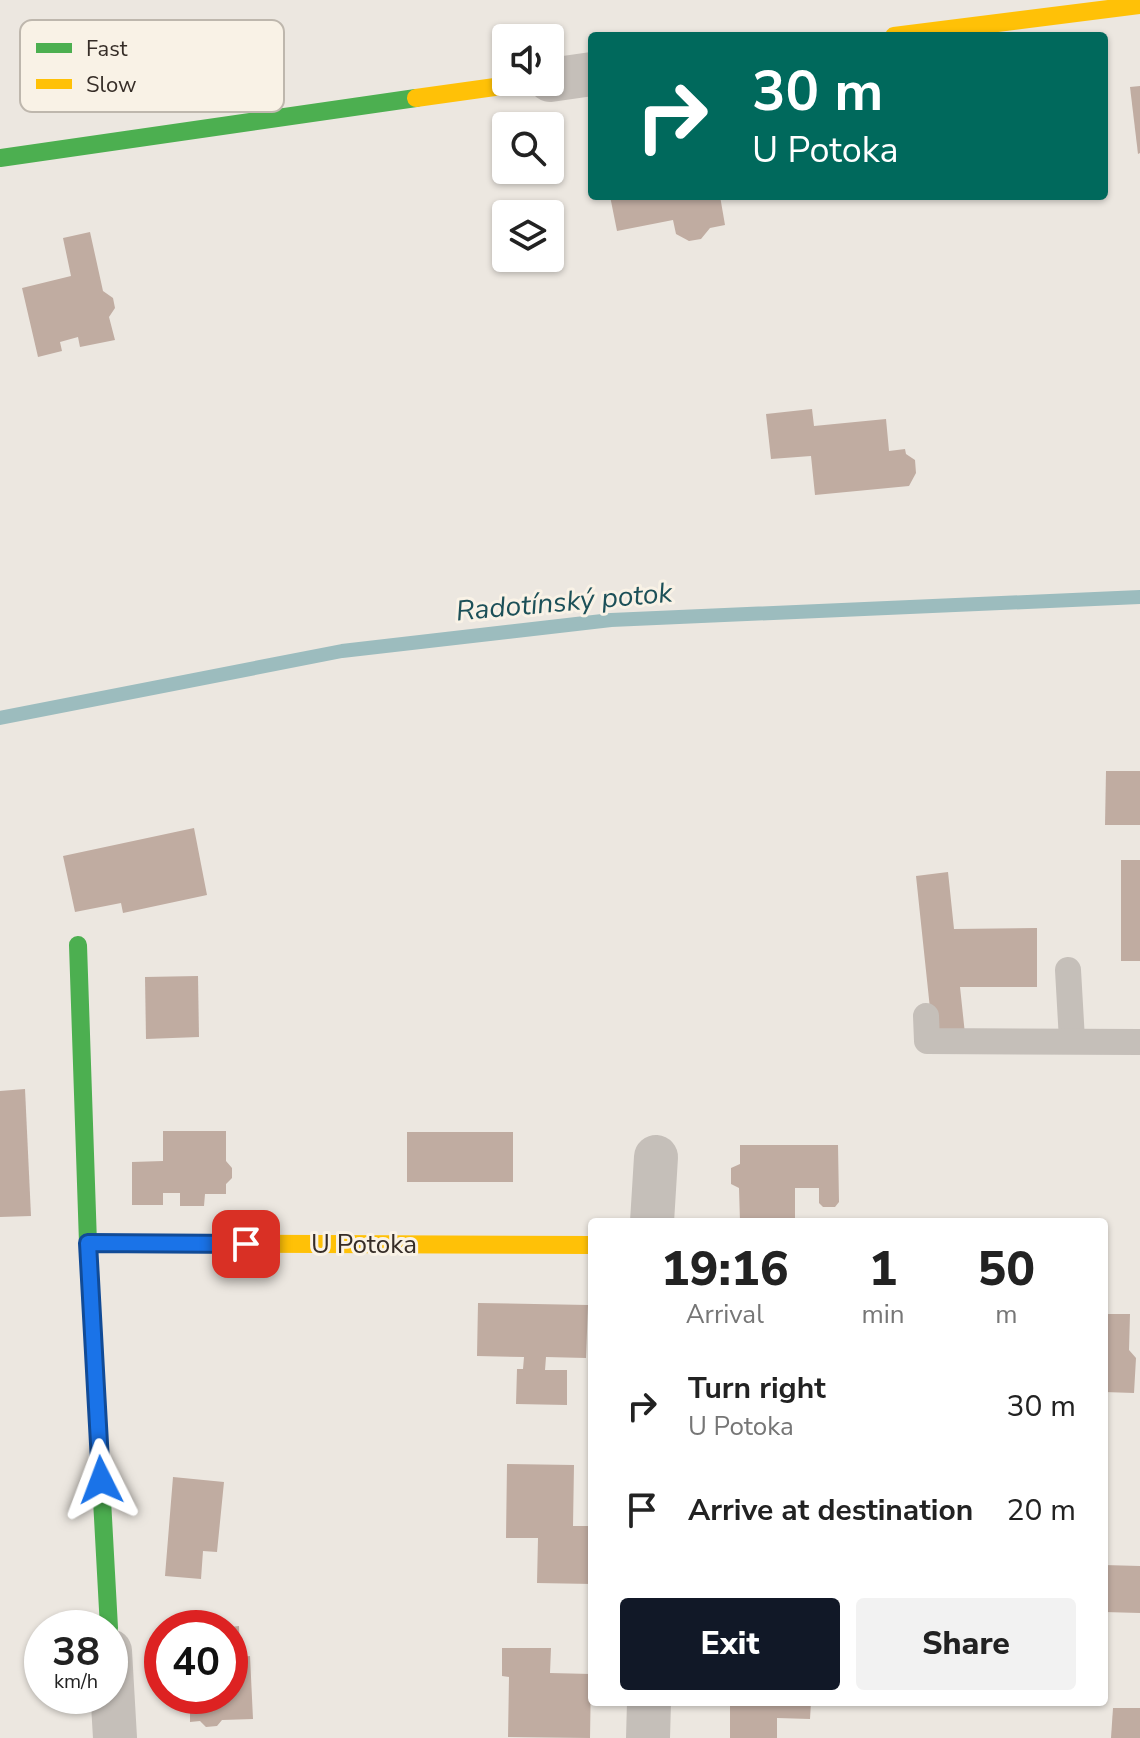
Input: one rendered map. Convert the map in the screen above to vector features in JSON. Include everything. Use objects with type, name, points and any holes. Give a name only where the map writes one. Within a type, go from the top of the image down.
[{"type":"street","points":[[926,32],[1140,5]]},
{"type":"street","points":[[564,78],[588,75]]},
{"type":"street","points":[[0,158],[492,87]]},
{"type":"street","points":[[78,945],[88,1243],[108,1610]]},
{"type":"street","points":[[652,1218],[656,1157]]},
{"type":"street","name":"U Potoka","points":[[88,1243],[588,1245]]},
{"type":"street","points":[[648,1738],[649,1706]]},
{"type":"street","points":[[114,1714],[115,1738]]},
{"type":"lane","points":[[1068,970],[1072,1040]]},
{"type":"lane","points":[[926,1016],[927,1041],[1140,1042]]},
{"type":"building","points":[[1140,86],[1140,153],[1138,154],[1130,87]]},
{"type":"building","points":[[611,200],[721,200],[725,225],[710,228],[701,239],[689,241],[676,234],[673,220],[617,231]]},
{"type":"building","points":[[90,232],[103,291],[113,298],[115,308],[109,317],[115,340],[80,347],[78,337],[60,342],[62,351],[38,357],[22,288],[71,276],[63,238]]},
{"type":"building","points":[[812,409],[814,426],[886,419],[889,451],[905,449],[906,454],[915,460],[916,473],[909,486],[815,495],[811,456],[771,459],[766,414]]},
{"type":"building","points":[[1106,771],[1140,771],[1140,825],[1105,825]]},
{"type":"building","points":[[194,828],[207,895],[123,913],[121,903],[75,912],[63,856]]},
{"type":"building","points":[[1121,860],[1140,860],[1140,961],[1121,961]]},
{"type":"building","points":[[948,872],[954,929],[1037,928],[1037,987],[960,987],[965,1034],[933,1037],[916,876]]},
{"type":"building","points":[[198,976],[199,1037],[146,1039],[145,977]]},
{"type":"building","points":[[25,1089],[31,1216],[0,1217],[0,1091]]},
{"type":"building","points":[[163,1131],[226,1131],[226,1161],[232,1168],[232,1178],[226,1184],[226,1194],[205,1194],[204,1206],[180,1206],[180,1193],[163,1193],[163,1205],[132,1205],[132,1162],[163,1161]]},
{"type":"building","points":[[407,1132],[513,1132],[513,1182],[407,1182]]},
{"type":"building","points":[[740,1145],[838,1145],[839,1202],[835,1207],[823,1207],[819,1203],[819,1188],[795,1188],[795,1218],[740,1218],[739,1188],[731,1184],[731,1168],[740,1164]]},
{"type":"building","points":[[478,1303],[588,1305],[586,1358],[546,1357],[545,1370],[567,1370],[567,1405],[516,1404],[517,1369],[523,1369],[524,1357],[477,1356]]},
{"type":"building","points":[[1108,1314],[1130,1314],[1129,1350],[1136,1358],[1134,1393],[1108,1392]]},
{"type":"building","points":[[507,1464],[574,1465],[573,1526],[588,1526],[588,1584],[537,1583],[538,1538],[506,1538]]},
{"type":"building","points":[[173,1477],[224,1482],[217,1552],[203,1551],[201,1579],[165,1576]]},
{"type":"building","points":[[1108,1565],[1140,1566],[1140,1613],[1108,1612]]},
{"type":"building","points":[[502,1648],[551,1648],[550,1673],[588,1674],[590,1738],[508,1737],[509,1677],[502,1676]]},
{"type":"building","points":[[250,1656],[253,1719],[222,1720],[217,1726],[206,1727],[200,1721],[190,1722],[190,1714],[248,1714]]},
{"type":"building","points":[[730,1706],[811,1706],[810,1719],[777,1718],[777,1738],[730,1738]]},
{"type":"building","points":[[1113,1708],[1140,1708],[1140,1738],[1111,1738]]},
{"type":"waterway","name":"Radotínský potok","points":[[0,718],[342,651],[611,620],[1140,597]]},
{"type":"traffic: fast","points":[[0,158],[416,98]]},
{"type":"traffic: fast","points":[[78,945],[88,1243],[108,1610]]},
{"type":"traffic: slow","points":[[926,32],[1140,5]]},
{"type":"traffic: slow","points":[[416,98],[492,87]]},
{"type":"traffic: slow","points":[[88,1243],[588,1245]]},
{"type":"route","points":[[101,1480],[88,1243],[246,1244]]}]
